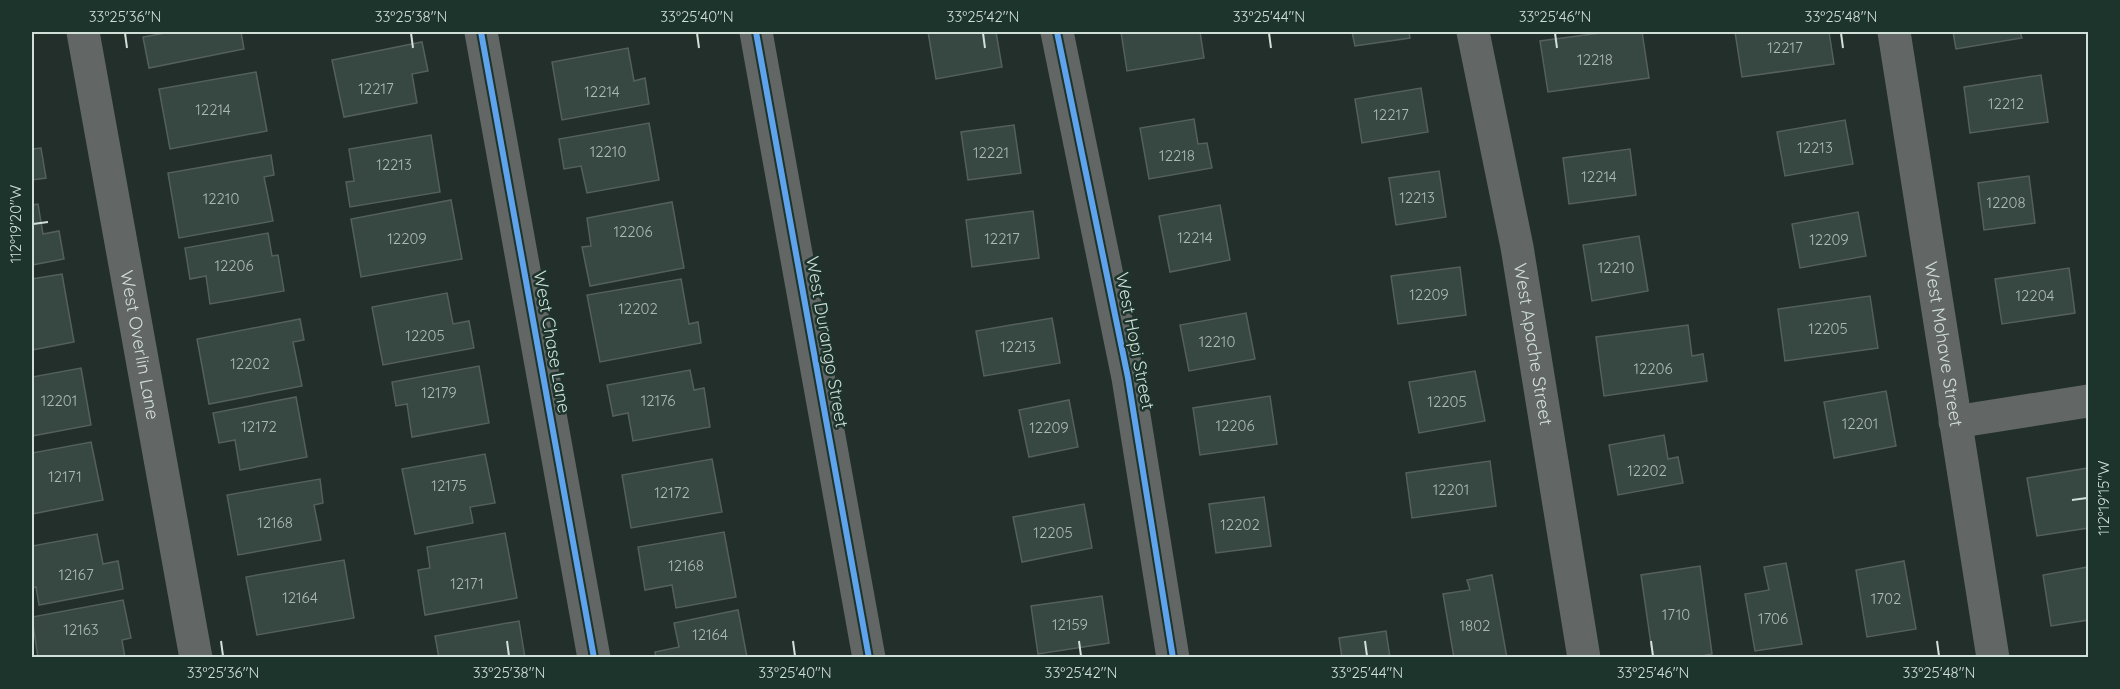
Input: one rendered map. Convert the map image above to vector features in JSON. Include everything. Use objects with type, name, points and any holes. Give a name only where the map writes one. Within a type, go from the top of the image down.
[{"type":"street","name":"West Overlin Lane","points":[[83,32],[196,657]]},
{"type":"street","name":"West Chase Lane","points":[[482,32],[594,657]]},
{"type":"street","name":"West Durango Street","points":[[756,32],[869,657]]},
{"type":"street","name":"West Hopi Street","points":[[1057,32],[1126,367],[1173,657]]},
{"type":"street","name":"West Apache Street","points":[[1473,32],[1517,247],[1584,657]]},
{"type":"street","name":"West Mohave Street","points":[[1894,32],[1994,657]]},
{"type":"street","points":[[1955,422],[2088,401]]},
{"type":"building","points":[[165,32],[241,32],[244,49],[149,68],[143,37]]},
{"type":"building","points":[[928,32],[996,32],[1002,67],[936,79]]},
{"type":"building","points":[[1121,32],[1200,32],[1204,58],[1127,71]]},
{"type":"building","points":[[1352,32],[1409,32],[1410,38],[1355,46]]},
{"type":"building","points":[[1608,32],[1642,32],[1649,78],[1548,92],[1540,41]]},
{"type":"building","points":[[1735,32],[1829,32],[1834,64],[1742,77]]},
{"type":"building","points":[[1953,32],[2020,32],[2022,38],[1956,49]]},
{"type":"building","points":[[422,42],[428,71],[412,74],[417,103],[344,117],[332,60]]},
{"type":"building","points":[[628,48],[634,81],[645,78],[649,104],[562,120],[552,62]]},
{"type":"building","points":[[256,72],[267,131],[170,149],[159,89]]},
{"type":"building","points":[[2041,75],[2048,122],[1970,133],[1964,87]]},
{"type":"building","points":[[1421,88],[1428,132],[1362,143],[1355,99]]},
{"type":"building","points":[[1194,119],[1198,144],[1207,143],[1212,168],[1149,179],[1140,128]]},
{"type":"building","points":[[1845,120],[1853,164],[1785,176],[1777,132]]},
{"type":"building","points":[[649,123],[659,180],[587,193],[581,166],[564,169],[559,139]]},
{"type":"building","points":[[1014,125],[1021,173],[968,180],[961,132]]},
{"type":"building","points":[[431,135],[440,192],[350,207],[346,182],[354,181],[349,149]]},
{"type":"building","points":[[41,148],[46,178],[32,180],[32,149]]},
{"type":"building","points":[[1630,149],[1636,195],[1569,204],[1563,158]]},
{"type":"building","points":[[271,155],[274,175],[264,177],[273,221],[179,238],[168,173]]},
{"type":"building","points":[[1439,171],[1446,217],[1396,225],[1389,178]]},
{"type":"building","points":[[2029,176],[2035,223],[1984,230],[1978,183]]},
{"type":"building","points":[[451,200],[462,259],[361,277],[351,219]]},
{"type":"building","points":[[672,202],[684,268],[590,286],[582,247],[591,246],[587,218]]},
{"type":"building","points":[[38,204],[43,234],[59,231],[64,259],[32,265],[32,205]]},
{"type":"building","points":[[1220,205],[1230,260],[1170,272],[1159,216]]},
{"type":"building","points":[[1033,211],[1039,258],[972,267],[966,220]]},
{"type":"building","points":[[1858,212],[1866,256],[1800,268],[1792,224]]},
{"type":"building","points":[[268,233],[272,256],[278,255],[284,291],[210,304],[206,276],[190,279],[185,248]]},
{"type":"building","points":[[1639,236],[1648,291],[1592,301],[1583,245]]},
{"type":"building","points":[[1460,267],[1466,315],[1398,324],[1391,276]]},
{"type":"building","points":[[2069,268],[2075,313],[2002,324],[1995,279]]},
{"type":"building","points":[[62,274],[74,342],[32,350],[32,279]]},
{"type":"building","points":[[681,279],[689,324],[698,322],[701,343],[600,362],[587,295]]},
{"type":"building","points":[[447,293],[453,324],[469,321],[474,348],[383,365],[372,307]]},
{"type":"building","points":[[1870,296],[1878,348],[1785,361],[1778,309]]},
{"type":"building","points":[[1246,313],[1255,359],[1189,371],[1180,325]]},
{"type":"building","points":[[1052,318],[1060,363],[984,376],[976,331]]},
{"type":"building","points":[[300,319],[304,340],[293,342],[302,386],[209,404],[197,339]]},
{"type":"building","points":[[1688,325],[1692,356],[1703,354],[1707,381],[1604,396],[1596,337]]},
{"type":"building","points":[[479,366],[489,423],[412,437],[407,404],[396,406],[392,382]]},
{"type":"building","points":[[81,368],[91,425],[32,436],[32,377]]},
{"type":"building","points":[[690,370],[694,390],[704,388],[710,427],[633,441],[628,413],[613,416],[607,385]]},
{"type":"building","points":[[1475,371],[1485,421],[1419,433],[1409,382]]},
{"type":"building","points":[[1886,391],[1896,446],[1834,458],[1824,402]]},
{"type":"building","points":[[1270,396],[1277,444],[1200,455],[1193,408]]},
{"type":"building","points":[[296,397],[307,457],[240,470],[235,440],[219,443],[213,413]]},
{"type":"building","points":[[1069,400],[1078,447],[1029,457],[1019,410]]},
{"type":"building","points":[[1664,435],[1668,459],[1678,457],[1683,483],[1618,495],[1609,445]]},
{"type":"building","points":[[91,442],[103,500],[32,514],[32,453]]},
{"type":"building","points":[[485,454],[495,503],[470,507],[473,523],[415,534],[402,469]]},
{"type":"building","points":[[712,459],[722,512],[631,528],[622,475]]},
{"type":"building","points":[[1490,461],[1496,506],[1412,518],[1406,473]]},
{"type":"building","points":[[2088,468],[2088,528],[2037,536],[2027,478]]},
{"type":"building","points":[[320,479],[323,503],[314,505],[321,540],[238,555],[227,495]]},
{"type":"building","points":[[1264,497],[1271,546],[1216,553],[1209,504]]},
{"type":"building","points":[[1084,504],[1092,548],[1022,562],[1013,517]]},
{"type":"building","points":[[724,532],[736,597],[676,608],[672,585],[645,590],[638,547]]},
{"type":"building","points":[[505,533],[517,598],[425,615],[418,570],[430,568],[427,547]]},
{"type":"building","points":[[97,534],[103,564],[118,561],[123,589],[39,605],[36,587],[32,588],[32,546]]},
{"type":"building","points":[[344,560],[354,618],[257,635],[246,577]]},
{"type":"building","points":[[1904,561],[1916,629],[1867,637],[1856,570]]},
{"type":"building","points":[[1786,563],[1802,644],[1755,651],[1745,594],[1769,590],[1764,567]]},
{"type":"building","points":[[1700,566],[1712,654],[1690,658],[1653,658],[1641,575]]},
{"type":"building","points":[[2088,567],[2088,620],[2051,626],[2043,575]]},
{"type":"building","points":[[1492,575],[1507,658],[1454,658],[1443,594],[1470,590],[1467,580]]},
{"type":"building","points":[[1102,596],[1109,643],[1038,654],[1031,606]]},
{"type":"building","points":[[123,600],[131,638],[122,640],[125,658],[38,658],[32,617]]},
{"type":"building","points":[[738,610],[747,657],[656,658],[655,652],[679,647],[674,623]]},
{"type":"building","points":[[519,621],[525,658],[439,658],[435,636]]},
{"type":"building","points":[[1386,631],[1390,658],[1342,658],[1339,638]]},
{"type":"cycle path","points":[[481,32],[594,658]]},
{"type":"cycle path","points":[[756,32],[869,658]]},
{"type":"cycle path","points":[[1057,32],[1128,378],[1173,658]]}]
